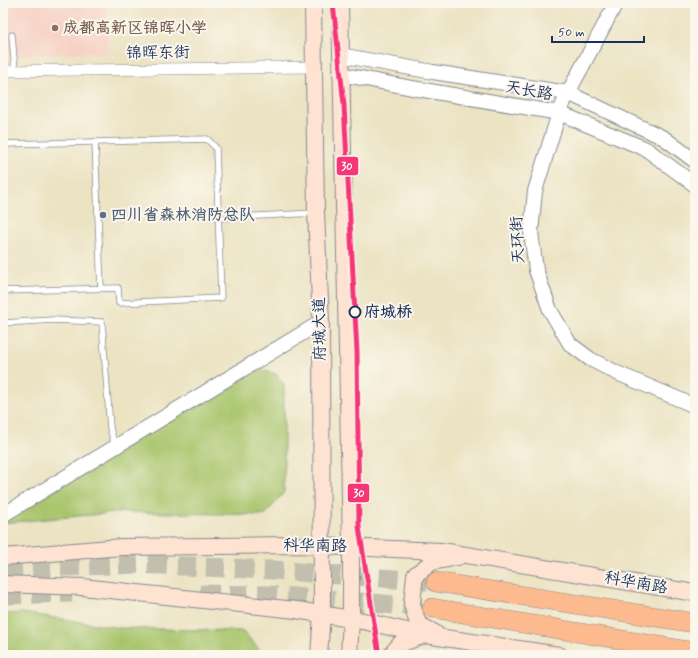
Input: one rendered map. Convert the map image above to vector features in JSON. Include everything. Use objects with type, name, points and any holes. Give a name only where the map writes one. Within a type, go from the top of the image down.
[{"type":"highway","name":"科华南路","points":[[436,582],[695,623]]},
{"type":"highway","points":[[432,608],[695,652]]},
{"type":"main road","name":"府城大道","points":[[313,3],[316,213],[320,322],[322,614],[319,655]]},
{"type":"main road","name":"府城大道","points":[[340,3],[340,74],[351,619],[349,655]]},
{"type":"main road","name":"科华南路","points":[[3,557],[122,547],[295,545],[442,551],[695,593]]},
{"type":"main road","points":[[446,638],[418,624],[412,604],[415,575],[432,562],[469,555]]},
{"type":"main road","points":[[3,584],[96,588],[272,607],[351,619],[425,635],[559,655]]},
{"type":"main road","points":[[391,655],[400,644],[425,635]]},
{"type":"street","name":"天环街","points":[[616,3],[568,93],[559,113],[535,191],[531,232],[536,270],[550,310],[570,344],[590,359],[617,373],[695,406]]},
{"type":"street","name":"天长路","points":[[340,55],[433,72],[568,93],[664,138],[695,161]]},
{"type":"street","name":"锦晖东街","points":[[3,71],[314,67]]},
{"type":"street","name":"天长路","points":[[340,74],[559,113],[646,149],[695,185]]},
{"type":"street","points":[[3,515],[320,322]]},
{"type":"lane","points":[[12,35],[15,71]]},
{"type":"lane","points":[[3,144],[207,139],[216,148],[221,298],[119,303],[118,288],[3,292]]},
{"type":"lane","points":[[95,142],[100,288]]},
{"type":"lane","points":[[219,218],[316,213]]},
{"type":"lane","points":[[3,323],[53,320],[102,322],[110,428],[115,446]]},
{"type":"shaded area","name":"成都高新区锦晖小学","points":[[3,3],[106,3],[108,52],[3,56]]},
{"type":"green space","points":[[262,370],[276,374],[284,385],[284,492],[265,515],[123,512],[3,523],[246,373]]},
{"type":"green space","points":[[23,613],[120,628],[242,631],[265,655],[3,655],[3,614]]},
{"type":"tunnel","points":[[3,569],[138,564],[272,570],[436,582]]},
{"type":"tunnel","points":[[3,595],[72,593]]},
{"type":"tunnel","points":[[200,594],[270,595],[432,608]]},
{"type":"transit line","name":"30","points":[[333,3],[344,105],[357,352],[359,527],[379,655]]},
{"type":"place","name":"成都高新区锦晖小学","points":[[55,28]]},
{"type":"place","name":"四川省森林消防总队","points":[[103,215]]},
{"type":"place","name":"府城桥","points":[[355,312]]}]
